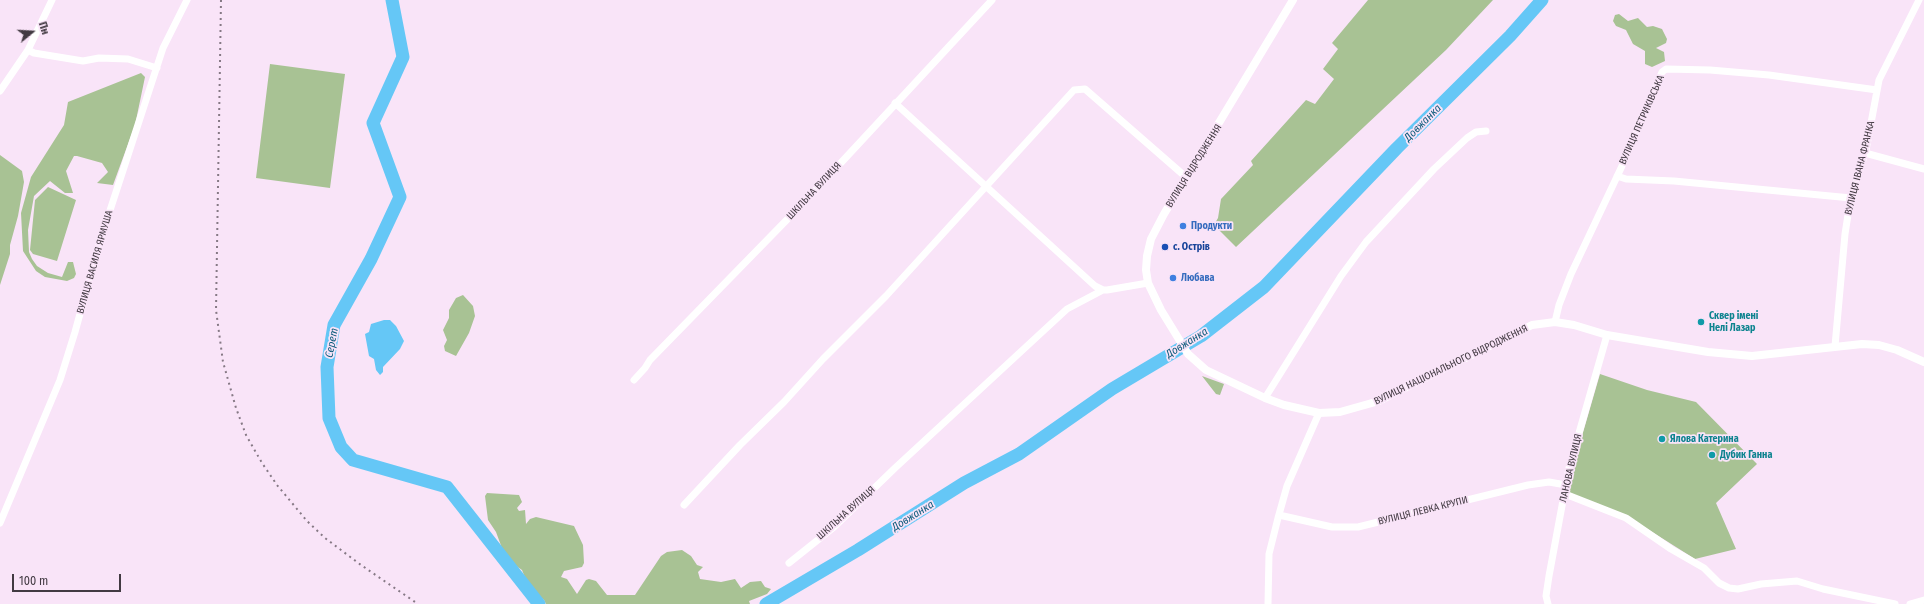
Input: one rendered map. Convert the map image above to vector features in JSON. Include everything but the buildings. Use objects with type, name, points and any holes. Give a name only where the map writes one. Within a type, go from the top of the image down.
[{"type":"street","points":[[0,91],[28,50],[52,0]]},
{"type":"street","name":"ВУЛИЦЯ ВАСИЛЯ ЯРМУША","points":[[0,523],[60,380],[100,241],[163,48],[187,0]]},
{"type":"street","name":"ШКІЛЬНА ВУЛИЦЯ","points":[[634,380],[650,360],[812,194],[992,0]]},
{"type":"street","name":"ВУЛИЦЯ ВІДРОДЖЕННЯ","points":[[1265,398],[1206,370],[1188,354],[1178,340],[1161,310],[1148,283],[1146,270],[1147,256],[1151,239],[1293,0]]},
{"type":"street","name":"ВУЛИЦЯ ІВАНА ФРАНКА","points":[[1835,346],[1845,234],[1851,198],[1865,153],[1879,80],[1919,0]]},
{"type":"street","points":[[28,50],[34,53],[83,61],[99,58],[128,59],[157,68]]},
{"type":"street","name":"ВУЛИЦЯ ПЕТРИКІВСЬКА","points":[[1555,322],[1559,305],[1571,274],[1617,176],[1662,72],[1666,69],[1710,70],[1769,75],[1877,90]]},
{"type":"street","points":[[684,505],[740,445],[805,381],[823,359],[886,296],[1074,90],[1085,90],[1186,178]]},
{"type":"street","points":[[895,103],[1072,265],[1102,290]]},
{"type":"street","points":[[1265,398],[1341,276],[1366,242],[1434,169],[1467,138],[1476,132],[1486,131]]},
{"type":"street","points":[[1865,153],[1924,169]]},
{"type":"street","points":[[1617,176],[1626,179],[1674,181],[1851,198]]},
{"type":"street","name":"ШКІЛЬНА ВУЛИЦЯ","points":[[789,563],[834,527],[895,468],[1067,309],[1102,290],[1148,283]]},
{"type":"street","name":"ВУЛИЦЯ НАЦІОНАЛЬНОГО ВІДРОДЖЕННЯ","points":[[1265,398],[1284,405],[1319,413],[1340,412],[1379,401],[1517,332],[1532,326],[1555,322],[1574,325],[1607,335],[1693,350],[1739,355],[1770,354],[1862,344],[1879,345],[1897,350],[1924,362]]},
{"type":"street","name":"ЛАНОВА ВУЛИЦЯ","points":[[1548,604],[1546,596],[1549,576],[1566,485],[1581,425],[1607,335]]},
{"type":"street","points":[[1268,604],[1269,554],[1279,515],[1287,486],[1308,442],[1319,413]]},
{"type":"street","name":"ВУЛИЦЯ ЛЕВКА КРУПИ","points":[[1279,515],[1332,527],[1358,527],[1528,485],[1549,482],[1566,485]]},
{"type":"street","points":[[1565,494],[1626,518],[1671,549],[1704,568],[1720,583],[1729,588],[1738,589],[1761,584],[1797,581],[1823,589],[1895,604]]},
{"type":"street","points":[[1910,604],[1924,600]]},
{"type":"green space","points":[[1368,0],[1493,0],[1446,50],[1236,247],[1214,225],[1218,218],[1221,199],[1253,165],[1251,161],[1306,100],[1315,104],[1334,79],[1323,69],[1338,49],[1332,43]]},
{"type":"green space","points":[[1619,14],[1628,21],[1638,18],[1647,27],[1653,26],[1662,29],[1667,39],[1666,43],[1656,48],[1664,52],[1665,61],[1652,67],[1645,64],[1645,51],[1633,44],[1626,30],[1616,26],[1613,21],[1615,15]]},
{"type":"green space","points":[[270,64],[345,74],[330,188],[256,178]]},
{"type":"green space","points":[[141,73],[145,77],[135,125],[113,185],[97,183],[108,172],[102,163],[74,156],[66,171],[73,193],[65,193],[50,181],[34,196],[28,230],[29,252],[32,259],[37,266],[48,273],[62,277],[68,262],[73,262],[76,274],[74,278],[67,281],[45,277],[36,271],[23,251],[21,213],[31,177],[64,125],[68,102]]},
{"type":"green space","points":[[0,155],[22,171],[24,182],[18,216],[10,245],[10,254],[0,285]]},
{"type":"green space","points":[[48,187],[76,200],[57,261],[33,254],[30,250],[35,200]]},
{"type":"green space","points":[[463,295],[473,306],[475,316],[469,333],[456,356],[445,351],[444,346],[447,340],[443,330],[449,318],[449,310],[456,298]]},
{"type":"green space","points":[[1600,374],[1647,390],[1696,402],[1757,464],[1716,503],[1736,549],[1695,559],[1630,518],[1569,493],[1571,476]]},
{"type":"green space","points":[[1202,376],[1224,384],[1220,395],[1216,394]]},
{"type":"green space","points":[[487,493],[519,495],[522,502],[517,508],[519,511],[525,510],[526,524],[530,519],[536,517],[574,526],[583,545],[584,563],[582,567],[564,571],[561,577],[567,579],[577,594],[586,580],[589,579],[596,581],[607,595],[635,595],[661,556],[667,552],[682,550],[691,556],[697,565],[703,567],[698,572],[700,579],[721,582],[735,579],[741,588],[750,582],[761,581],[765,587],[771,589],[767,594],[749,601],[750,604],[546,604],[544,600],[529,588],[522,570],[506,559],[496,532],[488,520],[485,496]]},
{"type":"water","points":[[384,320],[390,320],[396,326],[404,341],[400,349],[383,367],[383,372],[380,375],[376,370],[374,359],[369,356],[365,334],[369,332],[371,324]]},
{"type":"waterway","name":"Серет","points":[[392,0],[403,57],[373,123],[400,197],[371,259],[334,325],[327,367],[329,418],[341,447],[353,460],[447,487],[539,604]]},
{"type":"waterway","name":"Довжанка","points":[[766,604],[858,550],[964,483],[1019,454],[1112,389],[1201,336],[1264,287],[1397,148],[1510,36],[1542,0]]},
{"type":"railway","points":[[221,0],[216,310],[223,362],[236,408],[246,435],[262,463],[277,485],[307,521],[325,538],[361,565],[418,604]]},
{"type":"place","name":"Продукти","points":[[1183,226]]},
{"type":"place","name":"с. Острів","points":[[1165,247]]},
{"type":"place","name":"Любава","points":[[1173,278]]},
{"type":"place","name":"Сквер імені Нелі Лазар","points":[[1701,322]]},
{"type":"place","name":"Ялова Катерина","points":[[1662,439]]},
{"type":"place","name":"Дубик Ганна","points":[[1712,455]]}]
